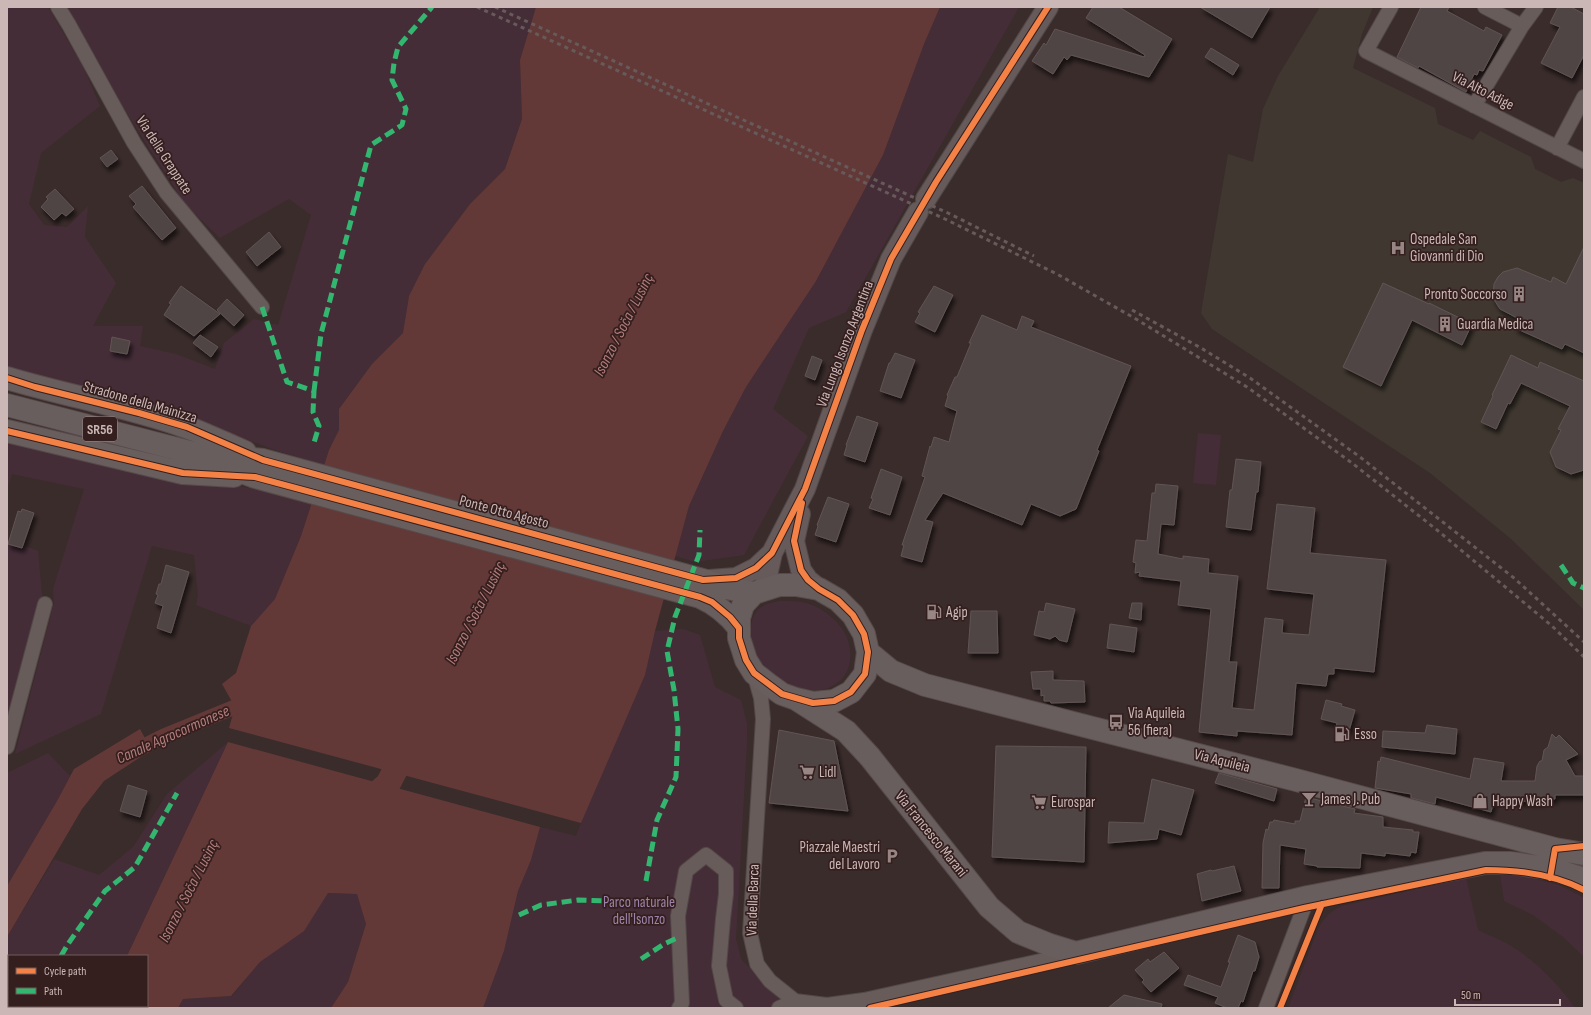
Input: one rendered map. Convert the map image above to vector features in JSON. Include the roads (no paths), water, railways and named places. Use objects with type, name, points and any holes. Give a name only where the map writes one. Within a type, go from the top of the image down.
[{"type":"main road","name":"Via Lungo Isonzo Argentina","points":[[759,591],[772,553],[805,489],[862,330],[891,260],[922,206],[1048,7]]},
{"type":"main road","name":"Stradone della Mainizza","points":[[7,378],[187,427],[259,468]]},
{"type":"main road","name":"SR56","points":[[7,405],[193,453],[259,468]]},
{"type":"main road","points":[[7,431],[183,473],[259,468]]},
{"type":"main road","name":"Ponte Otto Agosto","points":[[259,468],[702,588]]},
{"type":"main road","name":"Via Lungo Isonzo Argentina","points":[[805,489],[794,541],[801,570],[808,580],[819,589]]},
{"type":"main road","points":[[702,588],[736,578],[756,568],[772,553]]},
{"type":"main road","points":[[779,585],[796,585],[819,589],[838,600],[854,615],[864,634],[868,652],[865,674],[851,692],[834,701],[813,703],[782,694],[754,673],[746,660],[738,638],[738,618],[743,605],[759,591],[779,585]]},
{"type":"main road","name":"SR56","points":[[702,588],[726,588],[759,591]]},
{"type":"main road","name":"SR56","points":[[702,588],[712,602],[730,617],[738,628]]},
{"type":"main road","name":"Via Aquileia","points":[[868,652],[891,671],[922,684],[1555,849],[1584,854]]},
{"type":"main road","name":"Via Francesco Marani","points":[[796,699],[846,731],[870,758],[989,907],[1018,932],[1076,953]]},
{"type":"main road","points":[[1076,953],[1308,897],[1485,863],[1511,863],[1552,869],[1584,879]]},
{"type":"street","name":"Via delle Grappate","points":[[58,7],[134,143],[166,192],[262,307]]},
{"type":"street","name":"Via Alto Adige","points":[[1391,7],[1366,51],[1584,162]]},
{"type":"street","points":[[1484,7],[1522,26]]},
{"type":"street","points":[[1474,106],[1522,26],[1536,7]]},
{"type":"street","points":[[1557,148],[1584,97]]},
{"type":"street","points":[[7,747],[46,604]]},
{"type":"street","name":"Via della Barca","points":[[754,673],[761,698],[763,719],[750,933],[757,964],[770,982],[795,1001]]},
{"type":"street","points":[[679,1008],[682,1003],[678,916],[686,871],[706,855],[726,870],[726,894],[722,919],[719,966],[726,1000],[736,1008]]},
{"type":"street","points":[[1266,1008],[1308,897]]},
{"type":"street","points":[[779,1008],[795,1001],[827,1005],[864,1000],[1076,953]]},
{"type":"water","points":[[536,7],[940,7],[924,44],[883,155],[816,281],[746,387],[723,431],[689,506],[655,631],[645,675],[581,823],[229,728],[235,707],[222,684],[236,673],[251,626],[275,599],[301,536],[329,450],[339,430],[339,409],[372,364],[403,333],[409,296],[425,264],[470,204],[505,169],[522,119],[520,60]]},
{"type":"water","points":[[140,729],[152,751],[104,781],[82,809],[7,937],[7,886],[74,769]]},
{"type":"water","points":[[228,742],[540,827],[531,860],[518,891],[504,951],[483,1008],[331,1008],[348,982],[366,924],[357,894],[328,893],[304,931],[260,962],[231,996],[183,999],[178,1008],[102,1008],[148,1007],[148,955],[127,955]]},
{"type":"waterway","name":"Canale Agrocormonese","points":[[130,753],[164,736],[235,707],[255,705]]},
{"type":"waterway","name":"Isonzo / Soča / Lusinç","points":[[361,807],[388,784],[409,743]]},
{"type":"railway","points":[[477,7],[945,219],[1057,274],[1136,319],[1247,387],[1352,463],[1437,530],[1552,626],[1584,657]]},
{"type":"railway","points":[[495,7],[948,213],[1034,256]]},
{"type":"railway","points":[[1132,310],[1201,348],[1250,378],[1360,457],[1514,578],[1584,642]]},
{"type":"place","name":"Ospedale San Giovanni di Dio","points":[[1398,248]]},
{"type":"place","name":"Pronto Soccorso","points":[[1519,294]]},
{"type":"place","name":"Guardia Medica","points":[[1445,324]]},
{"type":"place","name":"Agip","points":[[934,612]]},
{"type":"place","name":"Via Aquileia 56 (fiera)","points":[[1116,722]]},
{"type":"place","name":"Esso","points":[[1342,734]]},
{"type":"place","name":"Lidl","points":[[807,772]]},
{"type":"place","name":"James J. Pub","points":[[1309,799]]},
{"type":"place","name":"Happy Wash","points":[[1480,801]]},
{"type":"place","name":"Eurospar","points":[[1039,802]]},
{"type":"place","name":"Piazzale Maestri del Lavoro","points":[[892,856]]},
{"type":"park label","name":"Parco naturale dell'Isonzo","points":[[639,910]]}]
